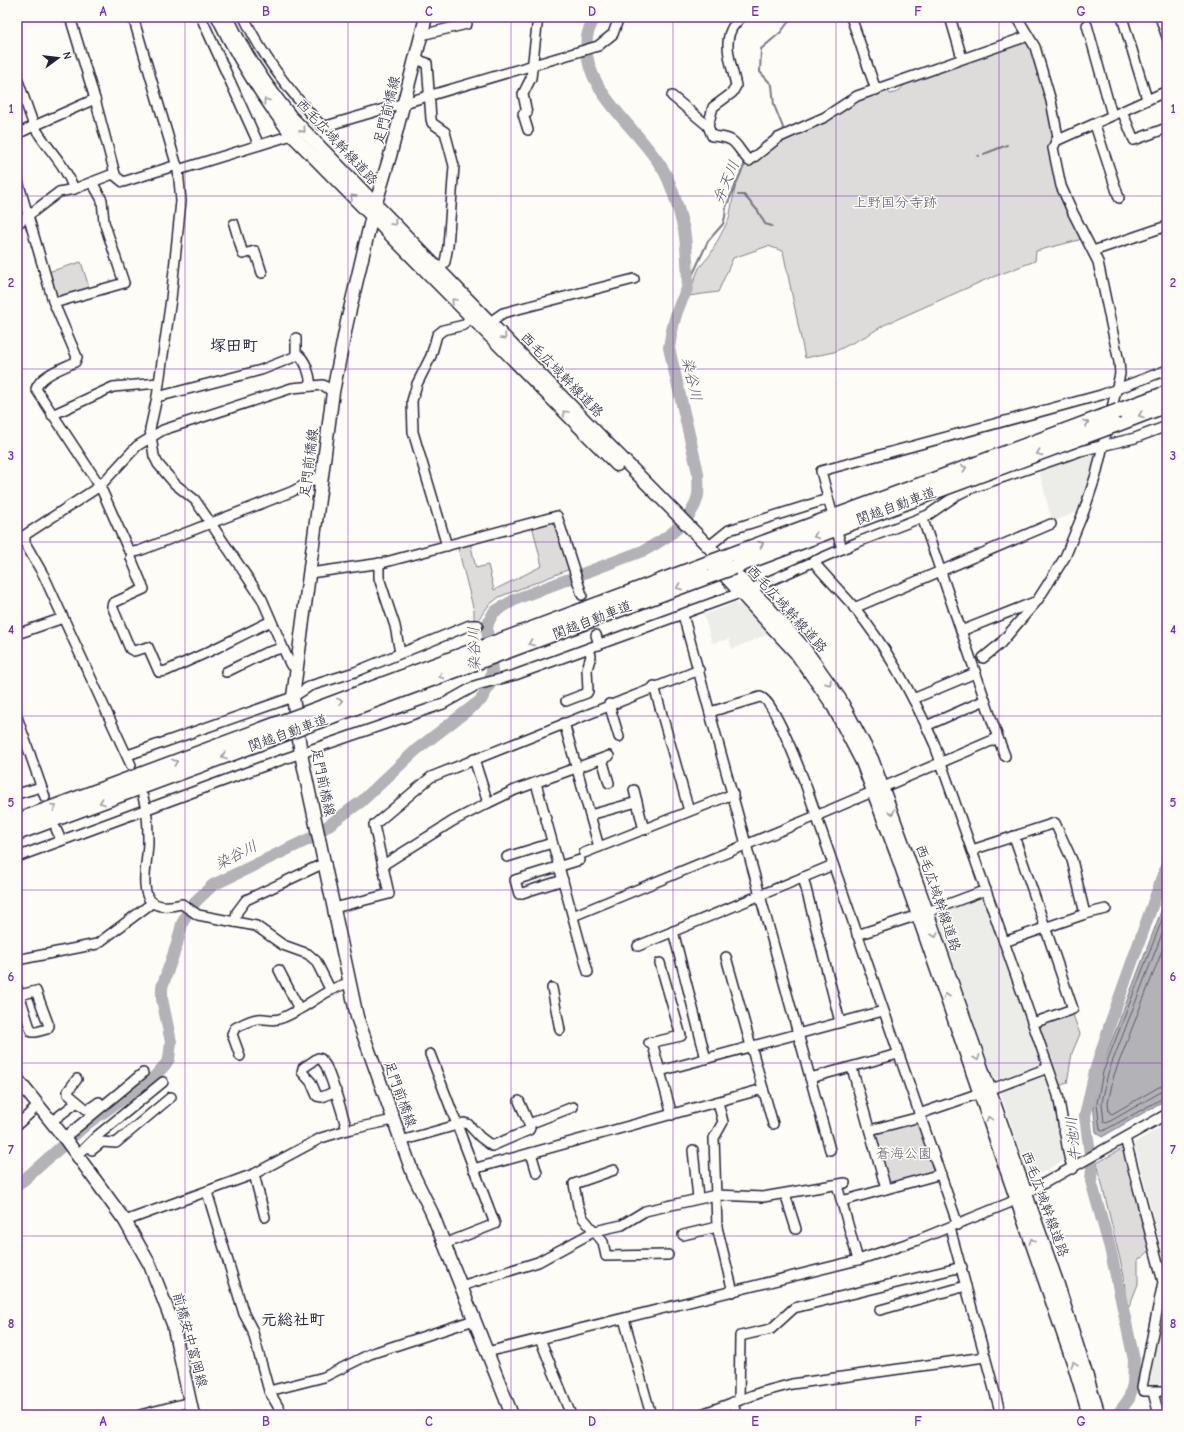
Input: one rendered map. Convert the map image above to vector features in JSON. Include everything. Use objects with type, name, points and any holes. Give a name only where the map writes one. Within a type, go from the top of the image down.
[{"type":"highway","name":"関越自動車道","points":[[1117,418],[1167,393]]},
{"type":"highway","name":"関越自動車道","points":[[17,834],[304,720],[1117,418],[1167,405]]},
{"type":"highway","name":"関越自動車道","points":[[17,821],[286,727]]},
{"type":"main road","name":"西毛広域幹線道路","points":[[218,17],[244,68],[265,100],[292,135],[470,318],[674,517]]},
{"type":"main road","name":"西毛広域幹線道路","points":[[227,17],[251,63],[270,91],[318,146],[490,322],[688,532],[804,648],[840,700],[862,737],[984,1092],[1022,1197],[1058,1285],[1095,1414]]},
{"type":"main road","name":"足門前橋線","points":[[426,17],[390,156],[372,216],[347,322],[333,392],[310,573],[296,668],[294,696],[300,754],[326,864],[349,983],[362,1032],[401,1141],[512,1415]]},
{"type":"main road","name":"西毛広域幹線道路","points":[[688,532],[708,548],[746,591]]},
{"type":"main road","points":[[17,1079],[65,1139]]},
{"type":"main road","name":"前橋安中富岡線","points":[[65,1139],[125,1221],[150,1265],[166,1304],[176,1336],[193,1415]]},
{"type":"street","points":[[70,17],[95,99],[115,174],[123,182],[292,135]]},
{"type":"street","points":[[133,17],[177,167],[181,202],[174,276],[157,397],[150,429],[154,456],[158,464],[175,484],[195,500],[262,599],[282,648],[290,664],[296,668]]},
{"type":"street","points":[[201,17],[259,145]]},
{"type":"street","points":[[244,17],[256,41],[279,78],[320,124],[326,126],[429,97],[598,46],[613,34],[619,17]]},
{"type":"street","points":[[528,130],[523,114],[527,113],[523,94],[531,78],[531,66],[538,17]]},
{"type":"street","points":[[708,126],[713,106],[732,93],[736,86],[729,54],[729,42],[731,30],[741,17]]},
{"type":"street","points":[[851,17],[876,90]]},
{"type":"street","points":[[950,17],[962,58]]},
{"type":"street","points":[[983,658],[1000,644],[1023,619],[1037,601],[1068,550],[1084,511],[1104,444],[1120,374],[1119,362],[1100,269],[1063,191],[1053,148],[1058,137],[1051,101],[1035,47],[1017,17]]},
{"type":"street","points":[[1122,17],[1147,99]]},
{"type":"street","points":[[1160,17],[1167,37]]},
{"type":"street","points":[[421,35],[468,24]]},
{"type":"street","points":[[1087,25],[1112,115]]},
{"type":"street","points":[[672,96],[708,126],[712,136],[733,140],[749,161],[778,138],[825,117],[857,96],[1028,36]]},
{"type":"street","points":[[415,59],[427,63],[432,123],[445,132],[454,166],[448,246],[445,262],[438,270]]},
{"type":"street","points":[[17,78],[34,126],[62,163],[74,188]]},
{"type":"street","points":[[1056,141],[1167,91]]},
{"type":"street","points":[[17,134],[95,99]]},
{"type":"street","points":[[1122,111],[1134,140],[1167,128]]},
{"type":"street","points":[[1095,124],[1119,198]]},
{"type":"street","points":[[17,224],[28,214],[59,192],[115,174]]},
{"type":"street","points":[[17,178],[54,303],[77,357],[75,362],[49,376],[37,386],[37,392],[100,486],[127,547],[132,552]]},
{"type":"street","points":[[54,303],[124,283],[104,222],[102,200],[92,182]]},
{"type":"street","points":[[234,224],[243,254],[255,251],[262,273]]},
{"type":"street","points":[[1092,251],[1167,226]]},
{"type":"street","points":[[490,322],[503,313],[634,279]]},
{"type":"street","points":[[447,546],[413,432],[412,401],[417,384],[431,356],[437,335],[443,330],[464,325],[470,318]]},
{"type":"street","points":[[157,397],[261,370],[294,357],[296,353],[296,338]]},
{"type":"street","points":[[296,353],[302,358],[311,386]]},
{"type":"street","points":[[831,509],[821,471],[1116,390],[1167,370]]},
{"type":"street","points":[[52,415],[113,387],[159,383]]},
{"type":"street","points":[[131,765],[128,755],[44,576],[21,536],[100,486],[137,446],[151,436],[171,427],[277,392],[323,385],[333,392]]},
{"type":"street","points":[[17,857],[146,809],[443,704],[480,684],[515,675],[746,591],[842,549],[922,518],[969,489],[1104,444],[1135,438],[1167,426]]},
{"type":"street","points":[[132,552],[139,551],[290,492],[322,476]]},
{"type":"street","points":[[708,548],[729,530],[828,499]]},
{"type":"street","points":[[310,573],[379,563],[557,516],[582,595]]},
{"type":"street","points":[[922,518],[1005,756]]},
{"type":"street","points":[[854,608],[941,573],[1051,524]]},
{"type":"street","points":[[838,535],[842,549]]},
{"type":"street","points":[[132,552],[131,558],[144,589],[113,603],[112,606],[130,649],[134,651],[148,647],[159,672],[166,671],[208,652],[271,621]]},
{"type":"street","points":[[815,561],[817,566],[854,608],[885,651],[913,699],[926,726],[942,764],[1059,1101],[1069,1157],[1073,1168]]},
{"type":"street","points":[[379,563],[379,578],[396,630],[400,652]]},
{"type":"street","points":[[961,631],[1037,601]]},
{"type":"street","points":[[683,615],[830,1150]]},
{"type":"street","points":[[17,634],[63,618]]},
{"type":"street","points":[[128,755],[294,696],[310,686],[355,672],[400,652],[470,625],[478,625]]},
{"type":"street","points":[[596,635],[600,645]]},
{"type":"street","points":[[226,672],[264,653],[282,648]]},
{"type":"street","points":[[566,701],[588,691],[587,669],[591,656],[590,648]]},
{"type":"street","points":[[334,908],[389,894],[374,825],[431,777],[654,686],[699,670]]},
{"type":"street","points":[[913,699],[975,673]]},
{"type":"street","points":[[654,686],[689,811]]},
{"type":"street","points":[[710,712],[760,697],[766,699],[776,715],[796,762],[941,1174],[954,1226],[966,1286],[1001,1415]]},
{"type":"street","points":[[926,726],[985,700]]},
{"type":"street","points":[[609,704],[619,737]]},
{"type":"street","points":[[17,717],[19,730],[45,797]]},
{"type":"street","points":[[564,723],[599,847]]},
{"type":"street","points":[[572,916],[942,764],[998,738]]},
{"type":"street","points":[[383,865],[453,821],[515,790],[605,758],[609,783]]},
{"type":"street","points":[[474,759],[488,803]]},
{"type":"street","points":[[536,783],[588,972]]},
{"type":"street","points":[[17,794],[41,787]]},
{"type":"street","points":[[634,790],[644,830]]},
{"type":"street","points":[[563,880],[519,894],[515,880],[558,866],[599,847],[733,794]]},
{"type":"street","points":[[143,798],[146,809],[148,843],[143,881],[152,903],[157,906],[166,907],[182,904],[198,914],[256,926],[283,945],[308,954],[316,961],[330,989]]},
{"type":"street","points":[[590,815],[637,802]]},
{"type":"street","points":[[972,850],[1052,823],[1058,825],[1072,860],[1085,914]]},
{"type":"street","points":[[56,828],[61,840]]},
{"type":"street","points":[[1014,836],[1073,1009],[1033,1023]]},
{"type":"street","points":[[507,857],[552,843]]},
{"type":"street","points":[[235,922],[237,912],[246,900],[318,866],[326,864]]},
{"type":"street","points":[[638,946],[833,865]]},
{"type":"street","points":[[803,877],[840,1022]]},
{"type":"street","points":[[857,935],[922,914],[986,890]]},
{"type":"street","points":[[17,960],[97,944],[152,903]]},
{"type":"street","points":[[1004,942],[1085,914],[1106,909]]},
{"type":"street","points":[[673,931],[706,1059]]},
{"type":"street","points":[[726,957],[773,1124]]},
{"type":"street","points":[[660,963],[681,1036],[650,1042],[660,1071],[672,1115]]},
{"type":"street","points":[[279,970],[299,1010]]},
{"type":"street","points":[[240,1056],[232,1034],[235,1028],[257,1018],[278,1020],[299,1010],[330,989],[349,983]]},
{"type":"street","points":[[552,988],[560,1030]]},
{"type":"street","points":[[36,991],[49,1026],[47,1029],[32,1032],[18,992],[36,991]]},
{"type":"street","points":[[660,1071],[883,1011]]},
{"type":"street","points":[[430,1054],[452,1108],[456,1126],[495,1224],[444,1244]]},
{"type":"street","points":[[810,1078],[852,1068],[898,1054]]},
{"type":"street","points":[[852,1068],[886,1188]]},
{"type":"street","points":[[870,1130],[920,1115],[1048,1068]]},
{"type":"street","points":[[65,1139],[143,1074]]},
{"type":"street","points":[[77,1079],[68,1093],[76,1103],[88,1109],[104,1098]]},
{"type":"street","points":[[77,1157],[96,1139],[97,1136],[163,1082]]},
{"type":"street","points":[[473,1169],[763,1089]]},
{"type":"street","points":[[336,1091],[347,1130]]},
{"type":"street","points":[[77,1157],[101,1143],[116,1143],[172,1098]]},
{"type":"street","points":[[401,1141],[468,1124],[492,1146],[529,1130],[530,1124],[519,1101]]},
{"type":"street","points":[[718,1102],[723,1122],[714,1138],[717,1227],[734,1292]]},
{"type":"street","points":[[51,1122],[76,1103]]},
{"type":"street","points":[[17,1125],[38,1106]]},
{"type":"street","points":[[530,1124],[573,1107]]},
{"type":"street","points":[[487,1352],[734,1292],[858,1260],[954,1226],[1022,1197],[1167,1114]]},
{"type":"street","points":[[125,1221],[254,1174],[316,1140],[347,1130],[393,1120]]},
{"type":"street","points":[[1125,1138],[1163,1278],[1142,1387],[1144,1391],[1167,1391]]},
{"type":"street","points":[[693,1150],[698,1198]]},
{"type":"street","points":[[531,1153],[537,1173]]},
{"type":"street","points":[[614,1170],[574,1184],[578,1206],[583,1218],[603,1242],[606,1256],[668,1254]]},
{"type":"street","points":[[254,1174],[265,1217]]},
{"type":"street","points":[[842,1201],[941,1174]]},
{"type":"street","points":[[461,1286],[538,1262],[595,1231],[622,1225],[645,1212],[698,1198],[716,1195],[752,1198],[841,1184],[842,1201],[858,1260]]},
{"type":"street","points":[[207,1192],[244,1314],[252,1329],[269,1391],[283,1415]]},
{"type":"street","points":[[785,1194],[796,1229]]},
{"type":"street","points":[[683,1235],[717,1227]]},
{"type":"street","points":[[736,1415],[740,1336],[770,1329],[794,1308],[962,1268]]},
{"type":"street","points":[[880,1310],[966,1286]]},
{"type":"street","points":[[624,1319],[650,1415]]},
{"type":"street","points":[[269,1391],[324,1377],[370,1354],[474,1320]]},
{"type":"street","points":[[540,1339],[571,1415]]},
{"type":"street","points":[[699,1415],[736,1401],[792,1384],[985,1357]]},
{"type":"street","points":[[1153,1392],[1159,1415]]},
{"type":"street","points":[[140,1415],[190,1402]]},
{"type":"shaded area","points":[[1095,452],[1098,455],[1095,469],[1079,511],[1052,522],[1039,470]]},
{"type":"shaded area","points":[[735,603],[743,607],[768,634],[732,649],[729,639],[712,643],[704,615]]},
{"type":"shaded area","points":[[982,896],[985,898],[1043,1061],[1040,1066],[999,1079],[994,1078],[937,916],[940,911]]},
{"type":"shaded area","points":[[1043,1074],[1046,1075],[1055,1101],[1065,1157],[1064,1160],[1037,1175],[1027,1171],[1000,1092],[1002,1088]]},
{"type":"shaded area","points":[[1167,1123],[1167,1269],[1134,1143]]},
{"type":"shaded area","points":[[1167,1290],[1167,1385],[1150,1386],[1151,1373]]},
{"type":"green space","name":"上野国分寺跡","points":[[1026,39],[1030,42],[1050,107],[1053,132],[1051,142],[1081,237],[1079,240],[1036,251],[1035,261],[985,280],[884,325],[834,352],[805,358],[783,251],[768,246],[733,258],[718,292],[688,296],[699,268],[710,255],[729,219],[736,183],[743,168],[771,145],[845,105],[886,88],[890,94],[898,92],[907,82]]},
{"type":"green space","points":[[81,262],[90,290],[56,299],[48,272]]},
{"type":"green space","points":[[553,520],[557,522],[570,569],[499,597],[489,605],[477,621],[474,619],[474,611],[458,548],[460,545],[470,542],[476,568],[488,565],[494,590],[542,566],[532,525]]},
{"type":"green space","points":[[1069,1014],[1073,1015],[1080,1034],[1072,1053],[1067,1083],[1059,1086],[1039,1029],[1041,1025]]},
{"type":"green space","name":"蒼海公園","points":[[918,1122],[935,1169],[933,1174],[891,1185],[888,1183],[875,1134],[877,1131]]},
{"type":"green space","points":[[1125,1147],[1153,1247],[1143,1257],[1138,1259],[1138,1284],[1129,1307],[1126,1307],[1124,1276],[1097,1163]]},
{"type":"water","points":[[1167,896],[1167,1099],[1102,1137],[1096,1132],[1093,1103],[1100,1071]]},
{"type":"waterway","name":"染谷川","points":[[17,1186],[88,1123],[154,1077],[169,1059],[171,1042],[162,999],[162,987],[177,944],[182,924],[187,913],[197,900],[213,885],[311,838],[362,801],[416,750],[481,700],[489,686],[492,671],[487,630],[488,623],[494,612],[516,599],[645,550],[670,535],[691,513],[698,495],[698,473],[669,348],[676,315],[687,288],[688,277],[684,230],[674,193],[665,173],[655,157],[614,109],[602,92],[593,75],[587,56],[587,37],[595,17]]},
{"type":"waterway","name":"弁天川","points":[[779,133],[784,130],[774,105],[772,85],[760,72],[761,49],[781,32],[792,17]]},
{"type":"waterway","name":"弁天川","points":[[757,149],[772,137]]},
{"type":"waterway","points":[[984,154],[1007,145]]},
{"type":"waterway","name":"弁天川","points":[[687,287],[708,241],[723,224],[726,207],[746,161]]},
{"type":"waterway","points":[[738,195],[744,195],[758,211],[765,224],[772,226]]},
{"type":"waterway","name":"牛池川","points":[[1117,1415],[1129,1399],[1133,1384],[1134,1360],[1110,1248],[1091,1181],[1092,1169],[1085,1116],[1095,1071],[1110,1024],[1167,864]]},
{"type":"tunnel","points":[[582,595],[596,635]]},
{"type":"district","name":"塚田町","points":[[234,346]]},
{"type":"district","name":"元総社町","points":[[293,1320]]}]
